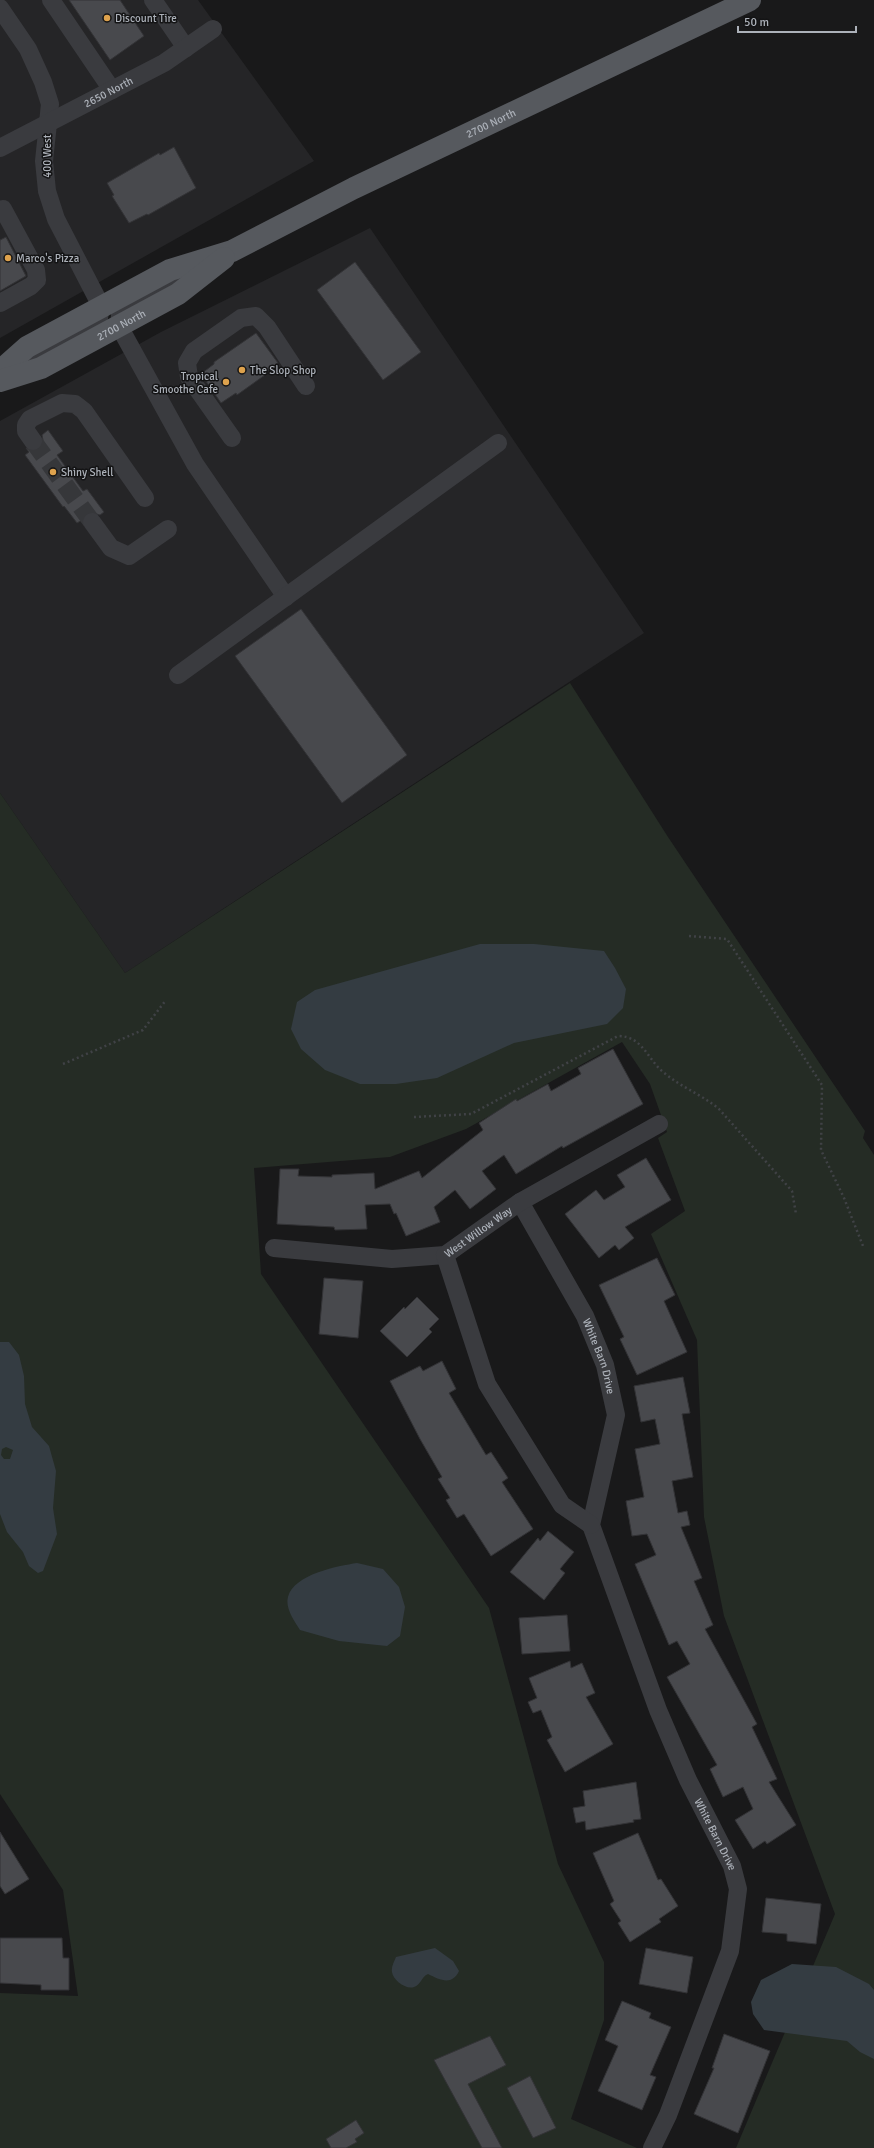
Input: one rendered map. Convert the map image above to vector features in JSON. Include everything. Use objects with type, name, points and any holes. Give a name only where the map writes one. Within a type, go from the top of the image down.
[{"type":"main road","name":"2700 North","points":[[0,371],[27,347],[170,270],[232,251],[354,188],[750,0]]},
{"type":"main road","name":"2700 North","points":[[0,380],[41,368],[178,294],[232,251]]},
{"type":"street","points":[[51,0],[112,90]]},
{"type":"street","points":[[153,0],[186,48]]},
{"type":"street","name":"400 West","points":[[0,8],[37,66],[50,104],[44,162],[47,191],[56,220],[101,306]]},
{"type":"street","name":"2650 North","points":[[0,148],[47,122],[164,63],[213,30]]},
{"type":"street","points":[[0,303],[31,286],[37,280],[36,270],[3,208]]},
{"type":"street","points":[[0,376],[92,324],[99,318],[101,306]]},
{"type":"street","points":[[232,438],[189,377],[187,364],[194,351],[241,318],[256,316],[267,326],[306,386]]},
{"type":"street","points":[[119,326],[195,464],[286,597]]},
{"type":"street","points":[[33,441],[26,431],[26,425],[30,419],[62,403],[75,404],[84,411],[146,498]]},
{"type":"street","points":[[178,675],[498,443]]},
{"type":"street","points":[[92,522],[111,548],[129,556],[168,529]]},
{"type":"street","name":"West Willow Way","points":[[274,1248],[392,1259],[445,1256],[520,1202],[659,1124]]},
{"type":"street","name":"White Barn Drive","points":[[520,1202],[585,1316],[605,1365],[616,1415],[591,1525],[658,1710],[688,1780],[732,1866],[738,1889],[730,1951],[668,2116],[652,2148]]},
{"type":"street","points":[[445,1256],[487,1384],[562,1505],[591,1525]]},
{"type":"path","points":[[689,936],[727,939],[822,1085],[821,1150],[844,1198],[863,1246]]},
{"type":"path","points":[[62,1064],[143,1030],[166,1000]]},
{"type":"path","points":[[414,1117],[471,1114],[618,1036],[628,1036],[636,1041],[661,1070],[683,1088],[706,1098],[719,1109],[792,1191],[796,1214]]},
{"type":"shaded area","points":[[0,0],[198,0],[314,161],[0,338]]},
{"type":"shaded area","points":[[370,228],[644,633],[125,973],[0,793],[0,421],[161,332]]},
{"type":"shaded area","points":[[570,683],[668,837],[865,1131],[863,1138],[874,1155],[874,2148],[736,2148],[835,1914],[724,1616],[704,1517],[697,1340],[651,1234],[685,1211],[658,1138],[667,1132],[650,1084],[622,1042],[466,1129],[390,1157],[254,1168],[261,1274],[489,1608],[558,1864],[604,1962],[604,2020],[571,2119],[637,2148],[0,2148],[0,1993],[78,1996],[63,1890],[0,1794],[0,793],[125,973]]},
{"type":"shaded area","points":[[480,944],[534,944],[604,951],[626,989],[623,1008],[607,1024],[514,1043],[437,1078],[396,1084],[360,1084],[325,1070],[301,1049],[291,1029],[297,1002],[315,990]]},
{"type":"shaded area","points":[[0,1342],[9,1342],[19,1355],[24,1376],[25,1404],[32,1427],[49,1446],[56,1471],[53,1508],[57,1534],[43,1571],[38,1573],[29,1566],[23,1552],[7,1532],[0,1514]],"holes":[[[6,1447],[13,1450],[10,1459],[4,1459],[1,1455],[2,1449]]]},
{"type":"shaded area","points":[[357,1563],[383,1569],[399,1587],[405,1607],[400,1636],[387,1646],[339,1641],[300,1630],[289,1610],[287,1601],[288,1597],[292,1589],[299,1582],[318,1572]]},
{"type":"shaded area","points":[[435,1948],[453,1961],[459,1971],[453,1979],[441,1980],[428,1974],[420,1983],[411,1988],[400,1984],[397,1981],[392,1970],[396,1957]]},
{"type":"shaded area","points":[[792,1964],[836,1967],[869,1984],[874,1990],[874,2059],[860,2052],[847,2041],[764,2030],[753,2014],[751,2002],[761,1980]]},
{"type":"building","name":"Discount Tire","points":[[69,0],[120,0],[144,36],[110,60]]},
{"type":"building","points":[[174,147],[196,188],[148,215],[147,214],[129,223],[112,196],[114,195],[107,183],[159,153],[160,155]]},
{"type":"building","points":[[6,237],[26,276],[0,291],[0,240]]},
{"type":"building","points":[[355,262],[421,352],[383,380],[317,290]]},
{"type":"building","points":[[256,333],[278,363],[264,373],[265,375],[237,395],[236,393],[221,403],[201,374],[214,364],[214,362]]},
{"type":"building","name":"Shiny Shell","points":[[48,430],[63,451],[57,455],[83,491],[87,489],[104,512],[100,515],[90,512],[77,523],[64,506],[63,507],[25,455],[29,452],[26,448],[34,451],[39,449],[43,440],[42,435]]},
{"type":"building","points":[[301,609],[407,755],[342,803],[235,656]]},
{"type":"building","points":[[613,1049],[643,1104],[563,1148],[562,1146],[516,1174],[504,1155],[482,1171],[496,1189],[470,1209],[455,1190],[434,1207],[440,1222],[406,1236],[396,1213],[394,1214],[390,1204],[365,1205],[367,1229],[335,1230],[334,1227],[277,1224],[280,1169],[299,1169],[298,1176],[332,1177],[332,1175],[374,1173],[375,1189],[419,1171],[422,1178],[483,1130],[479,1123],[516,1099],[517,1101],[548,1084],[551,1091],[581,1074],[578,1068]]},
{"type":"building","points":[[646,1158],[671,1200],[625,1227],[634,1238],[619,1250],[615,1245],[599,1258],[565,1214],[596,1190],[604,1200],[625,1187],[617,1175]]},
{"type":"building","points":[[657,1258],[675,1295],[664,1301],[687,1352],[637,1375],[620,1339],[624,1337],[599,1285]]},
{"type":"building","points":[[324,1278],[363,1281],[358,1338],[319,1334]]},
{"type":"building","points":[[417,1297],[439,1319],[429,1329],[432,1332],[407,1357],[380,1331],[404,1307],[405,1309]]},
{"type":"building","points":[[442,1361],[456,1389],[449,1393],[486,1455],[491,1452],[508,1478],[502,1482],[533,1529],[491,1556],[464,1514],[457,1518],[446,1500],[450,1498],[438,1479],[442,1477],[420,1439],[390,1381],[420,1366],[423,1371]]},
{"type":"building","points":[[683,1377],[690,1413],[682,1414],[693,1477],[672,1481],[678,1513],[687,1511],[690,1525],[681,1527],[702,1578],[694,1581],[713,1625],[705,1629],[757,1724],[752,1727],[777,1779],[769,1782],[796,1825],[767,1844],[765,1841],[753,1849],[735,1820],[753,1809],[743,1787],[723,1797],[710,1769],[717,1765],[667,1677],[690,1664],[677,1641],[669,1645],[635,1564],[656,1555],[647,1534],[632,1536],[626,1501],[644,1497],[635,1449],[660,1444],[655,1419],[641,1422],[634,1386]]},
{"type":"building","points":[[548,1531],[574,1552],[560,1569],[565,1573],[544,1600],[510,1572],[538,1538],[540,1541]]},
{"type":"building","points":[[567,1615],[570,1651],[522,1654],[519,1618]]},
{"type":"building","points":[[570,1661],[571,1668],[582,1663],[595,1693],[586,1697],[613,1744],[565,1772],[547,1740],[552,1737],[541,1710],[533,1713],[528,1702],[537,1698],[529,1678]]},
{"type":"building","points":[[636,1782],[641,1819],[633,1820],[634,1822],[586,1830],[585,1821],[576,1823],[573,1808],[585,1806],[583,1791]]},
{"type":"building","points":[[0,1832],[29,1879],[5,1894],[0,1886]]},
{"type":"building","points":[[638,1833],[658,1880],[661,1879],[678,1906],[659,1919],[661,1922],[630,1942],[618,1923],[621,1921],[610,1904],[614,1901],[593,1853]]},
{"type":"building","points":[[766,1898],[821,1904],[816,1944],[787,1941],[787,1934],[762,1932]]},
{"type":"building","points":[[0,1938],[62,1938],[63,1958],[69,1958],[69,1990],[41,1990],[41,1985],[0,1983]]},
{"type":"building","points":[[646,1948],[693,1957],[687,1993],[639,1984]]},
{"type":"building","points":[[622,2001],[651,2013],[649,2018],[671,2027],[650,2075],[656,2077],[642,2110],[598,2091],[618,2046],[605,2040]]},
{"type":"building","points":[[724,2034],[770,2051],[738,2133],[694,2114],[714,2068],[712,2068]]},
{"type":"building","points":[[490,2036],[506,2065],[468,2084],[502,2148],[482,2148],[434,2060]]},
{"type":"building","points":[[530,2076],[556,2128],[533,2138],[507,2088]]},
{"type":"building","points":[[356,2120],[364,2133],[355,2139],[357,2142],[346,2148],[331,2148],[326,2139]]},
{"type":"tunnel","points":[[33,441],[92,522]]},
{"type":"place","name":"Discount Tire","points":[[107,18]]},
{"type":"place","name":"Marco's Pizza","points":[[8,258]]},
{"type":"place","name":"The Slop Shop","points":[[242,370]]},
{"type":"place","name":"Tropical Smoothe Cafe","points":[[226,382]]},
{"type":"place","name":"Shiny Shell","points":[[53,472]]}]
